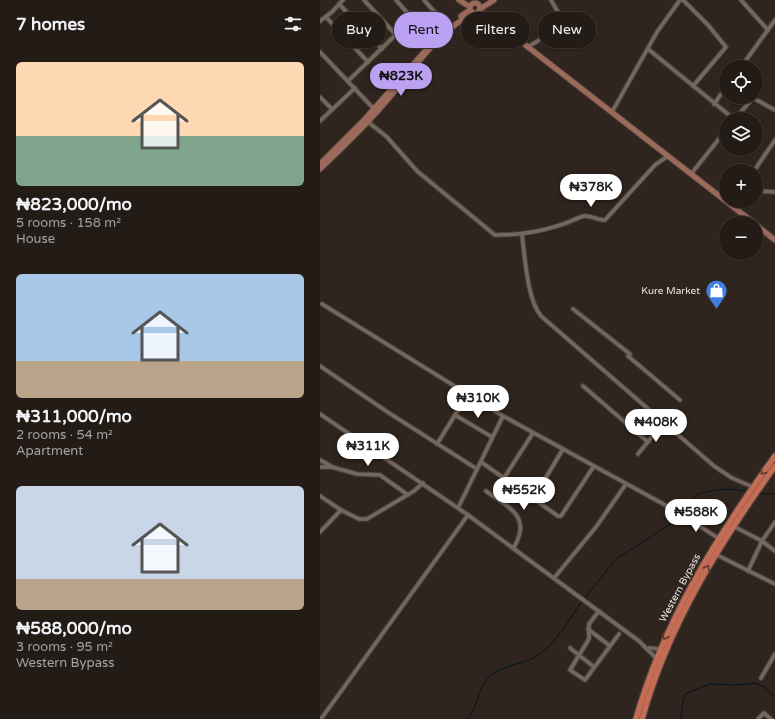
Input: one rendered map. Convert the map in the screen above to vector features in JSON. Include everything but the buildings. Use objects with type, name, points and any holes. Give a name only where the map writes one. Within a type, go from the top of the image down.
[{"type":"main road","points":[[458,0],[482,12]]},
{"type":"main road","points":[[453,23],[472,6],[482,0]]},
{"type":"main road","points":[[479,10],[494,0]]},
{"type":"main road","points":[[320,169],[368,122],[438,40],[458,22],[472,6],[478,4],[479,10]]},
{"type":"main road","points":[[320,164],[374,109],[425,48]]},
{"type":"main road","points":[[529,48],[691,174],[719,194]]},
{"type":"main road","points":[[738,208],[746,216]]},
{"type":"main road","points":[[763,231],[775,240]]},
{"type":"main road","name":"Western Bypass","points":[[636,719],[656,658],[688,589],[718,538],[775,456]]},
{"type":"main road","name":"Western Bypass","points":[[642,719],[665,652],[693,591],[752,491],[775,466]]},
{"type":"street","points":[[320,21],[343,0]]},
{"type":"street","points":[[364,0],[394,33]]},
{"type":"street","points":[[424,0],[435,12]]},
{"type":"street","points":[[530,46],[562,26],[563,21],[551,0]]},
{"type":"street","points":[[612,112],[661,27],[683,0],[708,24],[726,46],[693,86]]},
{"type":"street","points":[[741,0],[768,30]]},
{"type":"street","points":[[399,1],[406,12]]},
{"type":"street","points":[[339,4],[382,49]]},
{"type":"street","points":[[326,17],[368,62]]},
{"type":"street","points":[[746,60],[775,20]]},
{"type":"street","points":[[348,81],[394,37]]},
{"type":"street","points":[[648,49],[725,112]]},
{"type":"street","points":[[320,52],[374,109]]},
{"type":"street","points":[[320,121],[355,88]]},
{"type":"street","points":[[320,97],[332,109]]},
{"type":"street","points":[[714,104],[719,97]]},
{"type":"street","points":[[741,112],[754,98],[775,110]]},
{"type":"street","points":[[368,122],[387,137],[417,170],[492,234],[522,235],[558,226],[584,216],[599,220],[607,218],[645,176],[668,156]]},
{"type":"street","points":[[691,174],[719,139]]},
{"type":"street","points":[[759,164],[775,140]]},
{"type":"street","points":[[763,191],[775,192]]},
{"type":"street","points":[[522,235],[527,273],[538,312],[663,423],[722,472],[752,491]]},
{"type":"street","points":[[322,304],[503,416],[682,515],[718,538]]},
{"type":"street","points":[[574,309],[680,400]]},
{"type":"street","points":[[320,366],[477,469]]},
{"type":"street","points":[[583,386],[648,442]]},
{"type":"street","points":[[438,444],[468,394]]},
{"type":"street","points":[[320,414],[423,483],[514,548],[647,648],[656,658]]},
{"type":"street","points":[[456,414],[492,437]]},
{"type":"street","points":[[458,508],[503,416]]},
{"type":"street","points":[[638,454],[663,423]]},
{"type":"street","points":[[504,478],[533,433]]},
{"type":"street","points":[[533,499],[563,449]]},
{"type":"street","points":[[320,460],[332,467],[357,474],[380,475],[408,495]]},
{"type":"street","points":[[481,462],[557,516],[561,516],[594,466]]},
{"type":"street","points":[[320,468],[332,467]]},
{"type":"street","points":[[320,496],[341,510],[359,519],[367,519],[408,495],[423,483]]},
{"type":"street","points":[[554,578],[596,527],[626,484]]},
{"type":"street","points":[[486,491],[518,516],[521,524],[520,536],[514,548]]},
{"type":"street","points":[[320,532],[341,510]]},
{"type":"street","points":[[320,719],[468,515]]},
{"type":"street","points":[[748,571],[762,541],[775,522]]},
{"type":"street","points":[[732,526],[762,541],[775,551]]},
{"type":"street","points":[[715,554],[775,584]]},
{"type":"street","points":[[599,611],[589,624],[588,629],[590,637],[570,669],[571,671],[585,680],[619,634]]},
{"type":"street","points":[[588,629],[610,646]]},
{"type":"street","points":[[570,648],[594,667]]},
{"type":"street","points":[[647,648],[660,649]]},
{"type":"street","points":[[761,678],[775,654]]},
{"type":"street","points":[[758,719],[764,713],[771,719]]},
{"type":"waterway","points":[[680,512],[684,503],[692,503],[696,495],[708,491],[747,491]]},
{"type":"waterway","points":[[758,494],[775,494]]},
{"type":"waterway","points":[[584,599],[616,559],[672,523],[679,515]]},
{"type":"waterway","points":[[468,719],[472,714],[480,691],[486,680],[495,672],[530,660],[542,652],[561,632],[582,601]]},
{"type":"waterway","points":[[680,719],[685,694],[709,684],[737,685],[756,683],[764,687],[775,697]]},
{"type":"place","name":"Kure Market","points":[[716,310]]}]
